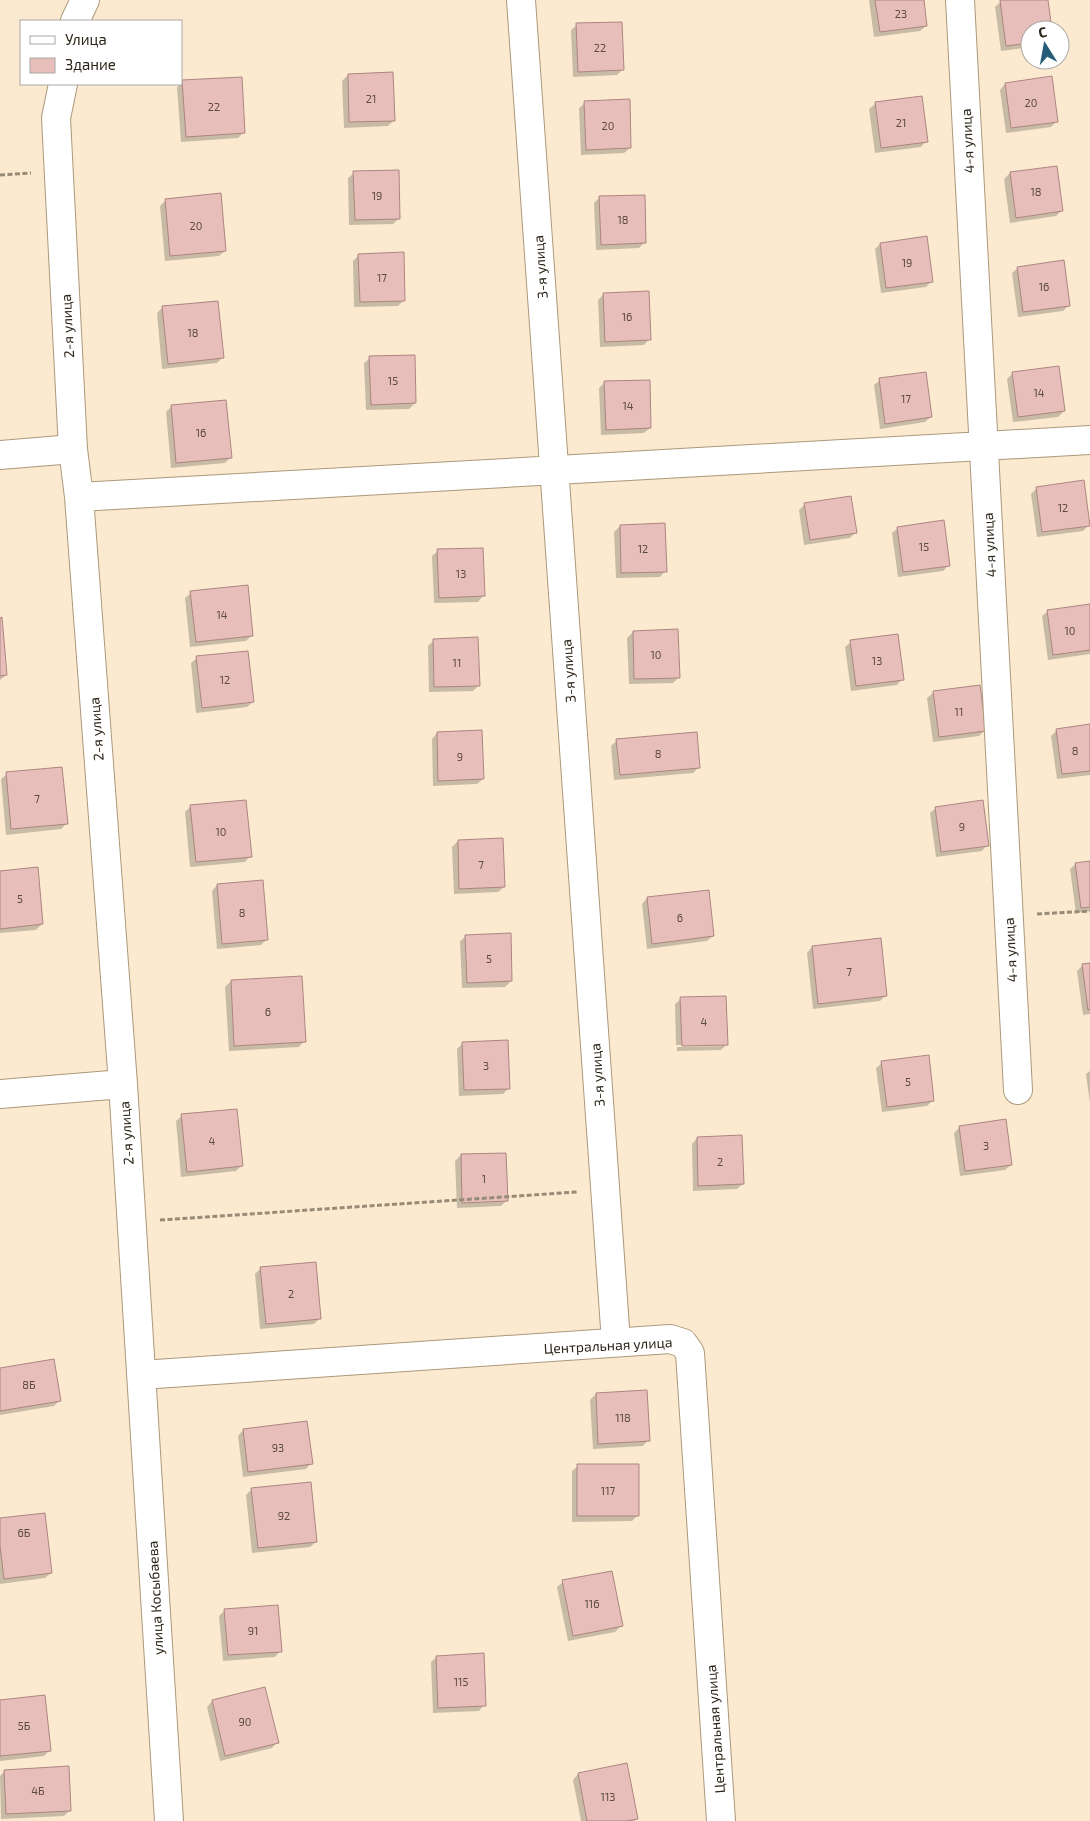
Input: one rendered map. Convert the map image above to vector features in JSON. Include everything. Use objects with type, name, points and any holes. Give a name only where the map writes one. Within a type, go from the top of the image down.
[{"type":"street","points":[[75,20],[85,0]]},
{"type":"street","name":"3-я улица","points":[[521,0],[616,1342]]},
{"type":"street","name":"4-я улица","points":[[960,0],[1018,1090]]},
{"type":"street","name":"2-я улица","points":[[63,85],[56,118],[73,449],[79,497],[123,1084],[142,1375]]},
{"type":"street","points":[[79,497],[1090,440]]},
{"type":"street","points":[[0,454],[73,449]]},
{"type":"street","points":[[0,1094],[123,1084]]},
{"type":"street","name":"Центральная улица","points":[[142,1375],[616,1342],[670,1339],[683,1343],[690,1353],[721,1821]]},
{"type":"street","name":"улица Косыбаева","points":[[142,1375],[169,1821]]},
{"type":"path","points":[[1009,916],[1090,911]]},
{"type":"path","points":[[132,1222],[605,1191]]},
{"type":"building","points":[[875,0],[924,0],[927,26],[880,32]]},
{"type":"building","points":[[1000,0],[1048,0],[1051,20],[1020,20],[1020,44],[1006,46]]},
{"type":"building","points":[[622,22],[624,70],[578,72],[576,23]]},
{"type":"building","points":[[393,72],[395,121],[349,122],[348,74]]},
{"type":"building","points":[[1052,76],[1058,122],[1011,128],[1005,83]]},
{"type":"building","points":[[242,77],[245,133],[186,137],[182,80]]},
{"type":"building","points":[[922,96],[928,142],[881,148],[875,102]]},
{"type":"building","points":[[630,99],[631,148],[586,150],[584,101]]},
{"type":"building","points":[[1057,166],[1063,211],[1016,218],[1010,172]]},
{"type":"building","points":[[399,170],[400,219],[355,220],[353,171]]},
{"type":"building","points":[[221,193],[226,251],[170,256],[165,199]]},
{"type":"building","points":[[645,195],[646,243],[601,245],[599,196]]},
{"type":"building","points":[[927,236],[933,282],[886,288],[880,243]]},
{"type":"building","points":[[404,252],[405,301],[360,302],[358,254]]},
{"type":"building","points":[[1064,260],[1070,306],[1023,312],[1017,267]]},
{"type":"building","points":[[649,291],[651,340],[605,342],[603,293]]},
{"type":"building","points":[[218,301],[224,358],[168,364],[162,306]]},
{"type":"building","points":[[415,355],[416,403],[371,405],[369,356]]},
{"type":"building","points":[[1059,366],[1065,411],[1018,417],[1012,372]]},
{"type":"building","points":[[926,372],[932,417],[885,424],[879,378]]},
{"type":"building","points":[[650,380],[651,428],[606,430],[604,381]]},
{"type":"building","points":[[226,400],[232,458],[176,463],[171,405]]},
{"type":"building","points":[[1084,480],[1090,526],[1042,532],[1036,487]]},
{"type":"building","points":[[851,496],[857,533],[810,540],[804,503]]},
{"type":"building","points":[[944,520],[950,566],[903,572],[897,527]]},
{"type":"building","points":[[665,523],[667,572],[621,573],[620,525]]},
{"type":"building","points":[[483,548],[485,596],[439,598],[437,549]]},
{"type":"building","points":[[248,585],[253,636],[196,642],[190,591]]},
{"type":"building","points":[[1090,604],[1090,650],[1053,655],[1047,610]]},
{"type":"building","points":[[2,617],[7,675],[0,676],[0,618]]},
{"type":"building","points":[[678,629],[680,678],[634,679],[633,631]]},
{"type":"building","points":[[898,634],[904,680],[856,686],[850,640]]},
{"type":"building","points":[[478,637],[480,686],[434,687],[433,639]]},
{"type":"building","points":[[248,651],[254,702],[202,708],[196,656]]},
{"type":"building","points":[[980,685],[986,731],[939,737],[933,691]]},
{"type":"building","points":[[1090,724],[1090,771],[1062,774],[1056,729]]},
{"type":"building","points":[[482,730],[484,779],[438,781],[437,732]]},
{"type":"building","points":[[697,732],[700,768],[620,775],[616,739]]},
{"type":"building","points":[[62,767],[68,824],[11,829],[6,772]]},
{"type":"building","points":[[246,800],[252,857],[196,862],[190,805]]},
{"type":"building","points":[[983,800],[989,846],[941,852],[935,807]]},
{"type":"building","points":[[503,838],[505,887],[459,889],[458,840]]},
{"type":"building","points":[[1090,861],[1090,907],[1081,908],[1075,863]]},
{"type":"building","points":[[38,867],[43,924],[0,929],[0,871]]},
{"type":"building","points":[[263,880],[268,940],[222,944],[217,884]]},
{"type":"building","points":[[709,890],[714,936],[652,944],[647,897]]},
{"type":"building","points":[[511,933],[512,981],[467,983],[465,935]]},
{"type":"building","points":[[881,938],[887,996],[818,1004],[812,946]]},
{"type":"building","points":[[1090,963],[1090,1009],[1088,1010],[1082,964]]},
{"type":"building","points":[[302,976],[306,1042],[234,1046],[231,980]]},
{"type":"building","points":[[726,996],[728,1045],[682,1046],[680,997]]},
{"type":"building","points":[[508,1040],[510,1089],[464,1090],[462,1042]]},
{"type":"building","points":[[929,1055],[934,1101],[887,1107],[881,1061]]},
{"type":"building","points":[[237,1109],[243,1166],[187,1172],[181,1114]]},
{"type":"building","points":[[1006,1119],[1012,1165],[965,1171],[959,1126]]},
{"type":"building","points":[[742,1135],[744,1184],[698,1186],[697,1137]]},
{"type":"building","points":[[506,1153],[508,1201],[462,1203],[461,1154]]},
{"type":"building","points":[[316,1262],[321,1319],[266,1324],[260,1267]]},
{"type":"building","points":[[54,1359],[61,1401],[0,1411],[0,1368]]},
{"type":"building","points":[[647,1390],[650,1441],[598,1444],[596,1393]]},
{"type":"building","points":[[307,1421],[313,1464],[248,1472],[243,1429]]},
{"type":"building","points":[[577,1464],[639,1464],[639,1516],[577,1516]]},
{"type":"building","points":[[311,1482],[317,1542],[258,1548],[251,1488]]},
{"type":"building","points":[[45,1513],[52,1573],[4,1579],[0,1546],[0,1518]]},
{"type":"building","points":[[612,1571],[623,1626],[573,1636],[562,1580]]},
{"type":"building","points":[[278,1605],[282,1652],[228,1655],[224,1609]]},
{"type":"building","points":[[484,1653],[486,1706],[438,1708],[436,1656]]},
{"type":"building","points":[[265,1687],[279,1743],[225,1756],[212,1700]]},
{"type":"building","points":[[45,1695],[51,1751],[0,1756],[0,1700]]},
{"type":"building","points":[[627,1763],[638,1819],[626,1821],[587,1821],[578,1773]]},
{"type":"building","points":[[69,1766],[71,1811],[6,1814],[4,1770]]}]
